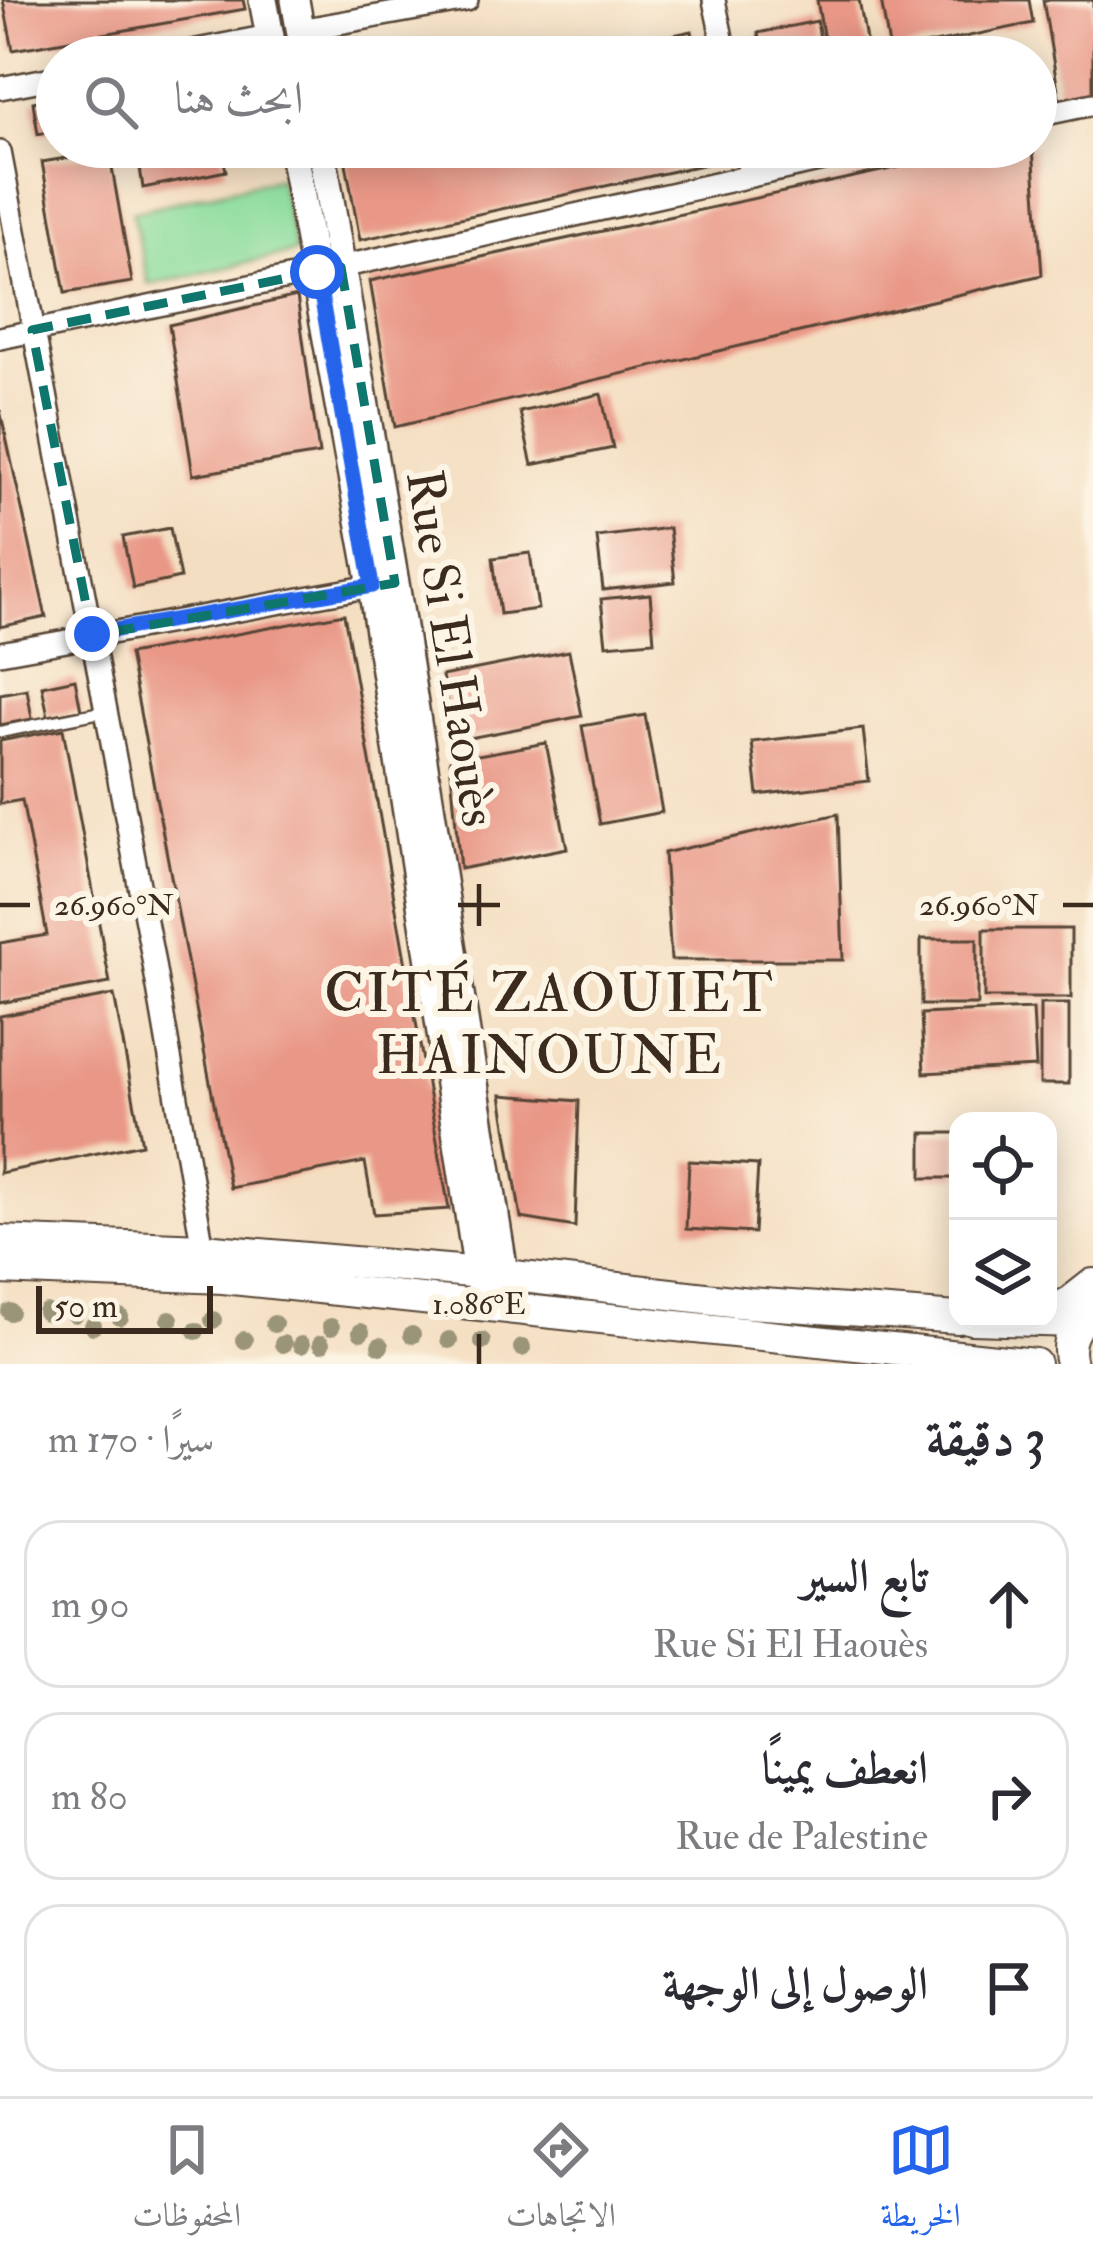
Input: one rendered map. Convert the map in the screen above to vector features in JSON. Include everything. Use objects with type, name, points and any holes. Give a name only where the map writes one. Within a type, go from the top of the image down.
[{"type":"main road","points":[[0,1241],[203,1249],[492,1274],[748,1303],[949,1317]]},
{"type":"main road","points":[[0,1269],[223,1278],[1023,1363]]},
{"type":"main road","points":[[1057,1308],[1093,1284]]},
{"type":"main road","points":[[1057,1315],[1087,1312]]},
{"type":"main road","points":[[1071,1364],[1069,1344],[1087,1312]]},
{"type":"street","points":[[263,0],[270,36]]},
{"type":"street","points":[[295,0],[302,36]]},
{"type":"street","points":[[333,36],[467,0]]},
{"type":"street","points":[[714,0],[722,36]]},
{"type":"street","points":[[0,88],[36,81]]},
{"type":"street","points":[[1057,112],[1093,104]]},
{"type":"street","points":[[0,152],[203,1249]]},
{"type":"street","name":"Rue Si El Haouès","points":[[298,168],[329,269]]},
{"type":"street","name":"Rue Si El Haouès","points":[[322,168],[329,269],[496,1307]]},
{"type":"street","points":[[749,168],[750,174]]},
{"type":"street","points":[[0,338],[779,168]]},
{"type":"street","points":[[0,653],[383,585]]},
{"type":"lane","points":[[0,732],[106,711]]},
{"type":"highlighted area","points":[[341,267],[395,583],[92,635],[32,330]]},
{"type":"green space","points":[[279,178],[296,252],[149,285],[132,212]]},
{"type":"building","points":[[3,0],[243,0],[245,9],[92,36],[36,36],[36,46],[13,50]]},
{"type":"building","points":[[817,0],[859,0],[865,36],[823,36]]},
{"type":"building","points":[[881,0],[1029,0],[1033,23],[969,36],[887,36]]},
{"type":"building","points":[[1043,0],[1093,0],[1093,96],[1060,102],[1057,36],[1049,36]]},
{"type":"building","points":[[817,21],[820,36],[758,36]]},
{"type":"building","points":[[43,168],[112,168],[132,282],[65,293]]},
{"type":"building","points":[[140,168],[225,168],[226,171],[143,188]]},
{"type":"building","points":[[347,168],[688,168],[360,240]]},
{"type":"building","points":[[895,168],[1034,168],[1042,275],[395,427],[370,281]]},
{"type":"building","points":[[297,296],[319,454],[193,475],[169,325]]},
{"type":"building","points":[[601,394],[613,448],[532,465],[520,412]]},
{"type":"building","points":[[0,410],[46,617],[0,627]]},
{"type":"building","points":[[170,528],[180,578],[133,588],[123,537]]},
{"type":"building","points":[[669,528],[675,582],[603,590],[597,537]]},
{"type":"building","points":[[530,553],[538,609],[500,614],[493,558]]},
{"type":"building","points":[[650,594],[654,641],[606,645],[601,599]]},
{"type":"building","points":[[344,614],[449,1209],[374,1214],[365,1162],[230,1188],[129,654]]},
{"type":"building","points":[[569,651],[582,716],[454,741],[442,676]]},
{"type":"building","points":[[75,679],[81,710],[48,716],[42,686]]},
{"type":"building","points":[[27,689],[32,719],[0,725],[0,694]]},
{"type":"building","points":[[645,715],[662,812],[600,824],[582,726]]},
{"type":"building","points":[[63,729],[110,983],[0,1003],[0,943],[47,935],[22,800],[0,804],[0,741]]},
{"type":"building","points":[[863,729],[869,781],[758,795],[752,742]]},
{"type":"building","points":[[546,743],[567,848],[460,869],[450,760]]},
{"type":"building","points":[[838,814],[843,960],[671,960],[664,853]]},
{"type":"building","points":[[984,929],[1071,929],[1071,998],[984,998]]},
{"type":"building","points":[[921,939],[977,939],[977,1005],[921,1005]]},
{"type":"building","points":[[114,995],[142,1144],[0,1173],[0,1016]]},
{"type":"building","points":[[1040,1004],[1069,1004],[1069,1084],[1040,1084]]},
{"type":"building","points":[[1033,1009],[1036,1067],[924,1073],[921,1014]]},
{"type":"building","points":[[501,1095],[579,1101],[575,1227],[521,1218]]},
{"type":"building","points":[[922,1133],[949,1133],[949,1178],[922,1178]]},
{"type":"building","points":[[689,1161],[758,1165],[754,1233],[686,1229]]},
{"type":"district","name":"CITÉ ZAOUIET HAINOUNE","points":[[550,1023]]},
{"type":"route","points":[[92,634],[372,586],[317,272]]}]
